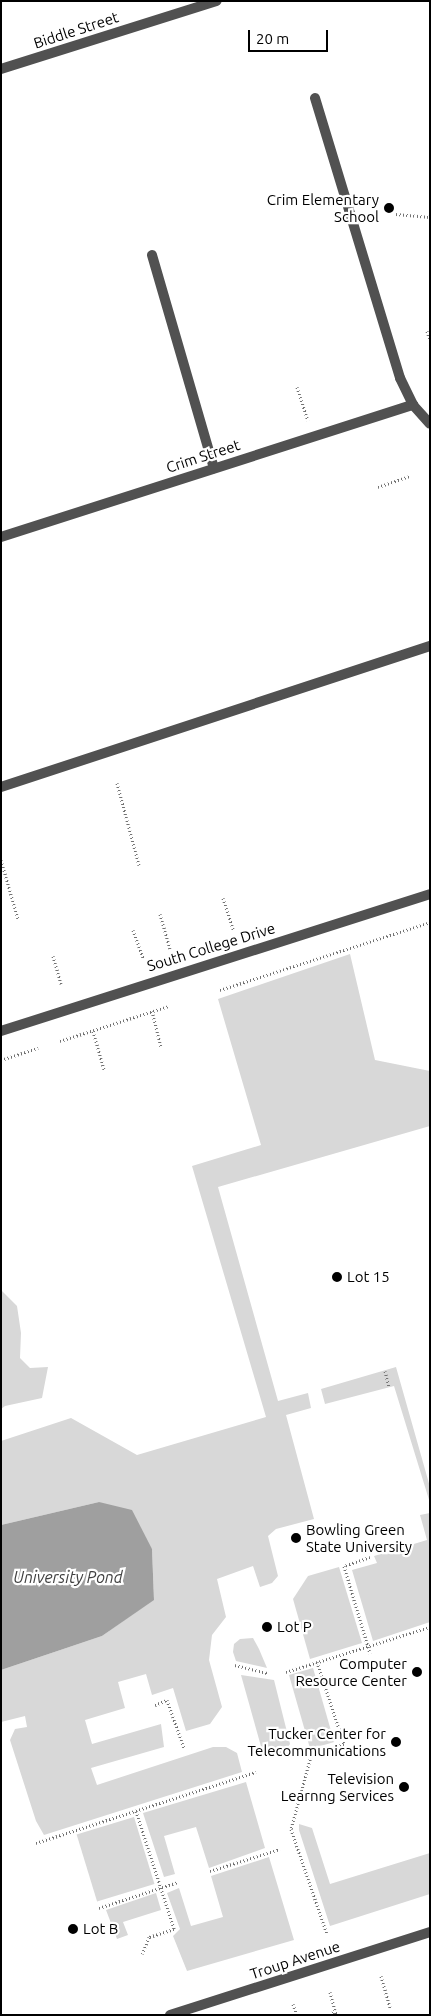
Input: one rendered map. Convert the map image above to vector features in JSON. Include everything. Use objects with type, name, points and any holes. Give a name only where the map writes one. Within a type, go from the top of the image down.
[{"type":"street","name":"Biddle Street","points":[[1,70],[217,1]]},
{"type":"street","points":[[316,98],[400,378],[413,405],[429,420],[430,424]]},
{"type":"street","points":[[152,255],[214,468]]},
{"type":"street","name":"Crim Street","points":[[1,538],[413,405]]},
{"type":"street","points":[[1,786],[430,646]]},
{"type":"street","name":"South College Drive","points":[[1,1031],[430,894]]},
{"type":"street","name":"Troup Avenue","points":[[170,2015],[430,1932]]},
{"type":"path","points":[[396,214],[430,217]]},
{"type":"path","points":[[427,331],[430,340]]},
{"type":"path","points":[[297,387],[309,421]]},
{"type":"path","points":[[378,486],[410,476]]},
{"type":"path","points":[[117,783],[139,865]]},
{"type":"path","points":[[1,860],[18,919]]},
{"type":"path","points":[[223,898],[232,929]]},
{"type":"path","points":[[160,914],[170,949]]},
{"type":"path","points":[[220,990],[430,922]]},
{"type":"path","points":[[133,930],[144,958]]},
{"type":"path","points":[[53,956],[61,984]]},
{"type":"path","points":[[60,1041],[169,1006]]},
{"type":"path","points":[[152,1011],[161,1047]]},
{"type":"path","points":[[93,1031],[104,1069]]},
{"type":"path","points":[[1,1060],[38,1048]]},
{"type":"path","points":[[385,1371],[389,1387]]},
{"type":"path","points":[[370,1557],[344,1566],[370,1653]]},
{"type":"path","points":[[286,1672],[430,1627]]},
{"type":"path","points":[[317,1662],[344,1744],[310,1756],[291,1829],[327,1934]]},
{"type":"path","points":[[235,1666],[268,1673]]},
{"type":"path","points":[[156,1705],[167,1700],[184,1748]]},
{"type":"path","points":[[36,1843],[256,1772]]},
{"type":"path","points":[[136,1811],[174,1929],[149,1937],[142,1954]]},
{"type":"path","points":[[210,1871],[280,1848]]},
{"type":"path","points":[[99,1908],[178,1882]]},
{"type":"path","points":[[381,1976],[390,2008]]},
{"type":"path","points":[[330,1992],[336,2012],[330,2015]]},
{"type":"path","points":[[293,2004],[297,2015]]},
{"type":"shaded area","points":[[350,954],[375,1060],[430,1071],[430,1126],[218,1187],[278,1401],[308,1393],[311,1408],[286,1415],[314,1519],[276,1529],[268,1536],[278,1576],[272,1583],[260,1587],[253,1566],[217,1579],[226,1617],[212,1635],[209,1660],[222,1707],[210,1724],[186,1731],[173,1688],[152,1695],[146,1674],[118,1682],[125,1708],[85,1720],[92,1744],[161,1724],[164,1747],[91,1768],[97,1785],[213,1747],[226,1747],[237,1753],[242,1772],[44,1835],[36,1821],[10,1740],[15,1729],[27,1727],[25,1716],[1,1722],[1,1670],[102,1636],[154,1599],[152,1549],[99,1502],[1,1525],[1,1441],[71,1418],[137,1455],[266,1417],[192,1166],[261,1145],[218,999]]},
{"type":"shaded area","points":[[1,1290],[17,1306],[21,1333],[20,1358],[30,1368],[48,1367],[42,1398],[5,1406],[1,1409]]},
{"type":"shaded area","points":[[396,1367],[430,1487],[430,1503],[394,1386],[325,1404],[321,1389]]},
{"type":"shaded area","points":[[430,1513],[430,1622],[373,1641],[352,1570],[377,1563],[374,1556],[427,1540],[420,1515]]},
{"type":"shaded area","points":[[339,1567],[362,1643],[310,1659],[293,1599],[308,1576]]},
{"type":"shaded area","points":[[253,1638],[267,1668],[236,1661],[233,1652],[234,1644],[240,1639]]},
{"type":"shaded area","points":[[313,1668],[334,1742],[310,1749],[289,1675]]},
{"type":"shaded area","points":[[241,1675],[274,1680],[290,1744],[281,1756],[273,1757],[262,1750]]},
{"type":"shaded area","points":[[246,1782],[265,1848],[209,1868],[196,1827],[164,1836],[175,1874],[164,1877],[143,1813]]},
{"type":"shaded area","points":[[134,1817],[154,1884],[97,1901],[77,1835]]},
{"type":"shaded area","points":[[299,1824],[312,1828],[330,1884],[430,1853],[430,1894],[330,1926],[299,1830]]},
{"type":"shaded area","points":[[269,1857],[294,1940],[187,1971],[173,1936],[180,1929],[167,1893],[179,1888],[191,1926],[223,1917],[211,1876]]},
{"type":"shaded area","points":[[156,1893],[161,1910],[123,1922],[128,1935],[117,1939],[106,1910]]},
{"type":"water","name":"University Pond","points":[[99,1502],[132,1510],[152,1549],[154,1600],[102,1636],[1,1670],[1,1525]]},
{"type":"place","name":"Crim Elementary School","points":[[389,208]]},
{"type":"place","name":"Lot 15","points":[[337,1277]]},
{"type":"place","name":"Bowling Green State University","points":[[296,1538]]},
{"type":"place","name":"Lot P","points":[[267,1627]]},
{"type":"place","name":"Computer Resource Center","points":[[417,1672]]},
{"type":"place","name":"Tucker Center for Telecommunications","points":[[396,1742]]},
{"type":"place","name":"Television Learnng Services","points":[[404,1787]]},
{"type":"place","name":"Lot B","points":[[73,1929]]}]
